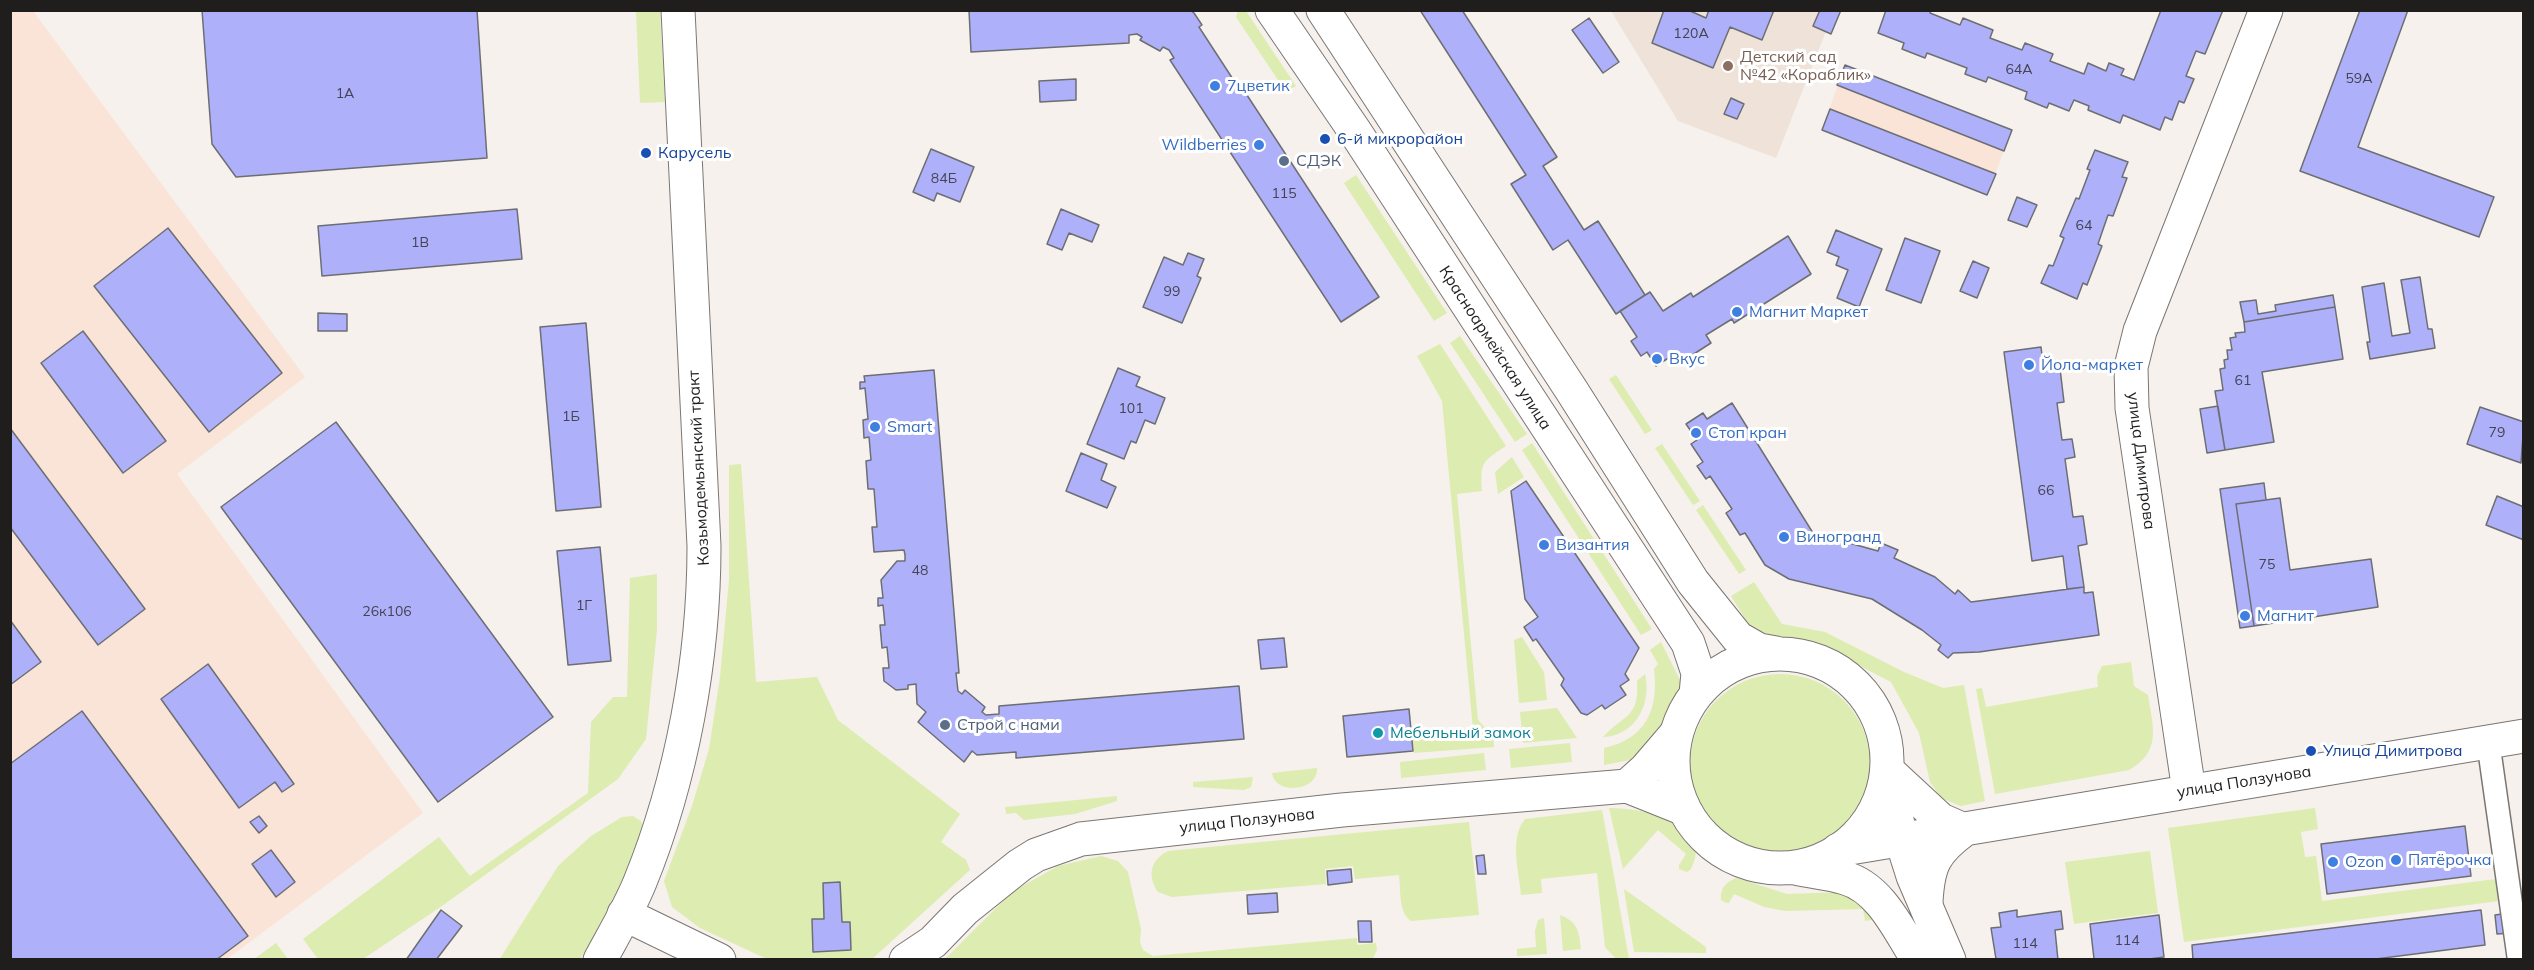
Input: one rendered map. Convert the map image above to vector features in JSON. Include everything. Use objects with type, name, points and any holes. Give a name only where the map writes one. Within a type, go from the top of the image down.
[{"type":"main road","name":"Козьмодемьянский тракт","points":[[600,960],[624,914],[651,852],[673,777],[691,699],[702,612],[704,546],[678,10]]},
{"type":"main road","name":"Красноармейская улица","points":[[1272,10],[1354,130],[1688,643],[1698,673],[1696,694]]},
{"type":"main road","points":[[1323,10],[1572,391],[1693,582],[1738,638],[1759,650],[1796,654],[1825,663],[1850,679],[1865,694],[1883,730],[1887,750],[1887,770],[1901,838],[1913,876],[1949,960]]},
{"type":"main road","name":"улица Димитрова","points":[[2189,790],[2134,420],[2131,367],[2140,331],[2266,10]]},
{"type":"main road","points":[[1627,786],[1646,769],[1676,734],[1696,694],[1712,678],[1731,665],[1753,657],[1776,653]]},
{"type":"main road","points":[[1676,734],[1673,757],[1675,779],[1682,808],[1702,834],[1723,851],[1741,860],[1761,866],[1794,867],[1846,878],[1869,890],[1881,902],[1918,960]]},
{"type":"main road","name":"улица Ползунова","points":[[1838,850],[2523,736]]},
{"type":"main road","points":[[1887,770],[1941,820],[1964,830]]},
{"type":"main road","points":[[1794,867],[1821,860],[1854,838],[1871,816],[1883,789],[1887,770]]},
{"type":"main road","name":"улица Ползунова","points":[[906,960],[933,942],[965,909],[1020,865],[1036,855],[1081,839],[1331,811],[1627,786],[1638,793],[1682,808]]},
{"type":"main road","name":"улица Ползунова","points":[[1926,902],[1927,878],[1931,864],[1942,847],[1964,830]]},
{"type":"main road","points":[[624,914],[719,960]]},
{"type":"street","points":[[2488,741],[2518,912],[2519,960]]},
{"type":"shaded area","points":[[10,11],[33,11],[305,377],[177,474],[423,813],[227,959],[11,959]]},
{"type":"shaded area","name":"Детский сад №42 «Кораблик»","points":[[1611,11],[1834,11],[1776,158],[1678,121]]},
{"type":"shaded area","points":[[1845,65],[2012,130],[1987,195],[1822,130]]},
{"type":"green space","points":[[636,11],[660,11],[665,102],[640,103]]},
{"type":"green space","points":[[1238,11],[1246,11],[1296,86],[1286,92],[1236,17]]},
{"type":"green space","points":[[1356,175],[1447,313],[1434,321],[1344,183]]},
{"type":"green space","points":[[1460,336],[1527,434],[1515,442],[1450,343]]},
{"type":"green space","points":[[1440,344],[1506,446],[1484,464],[1482,491],[1457,494],[1478,720],[1493,736],[1494,747],[1414,753],[1412,734],[1473,729],[1442,401],[1417,356]]},
{"type":"green space","points":[[1616,375],[1652,430],[1645,434],[1609,379]]},
{"type":"green space","points":[[1532,443],[1652,629],[1641,635],[1522,450]]},
{"type":"green space","points":[[1662,444],[1700,501],[1693,505],[1655,448]]},
{"type":"green space","points":[[1512,457],[1524,477],[1498,494],[1495,472]]},
{"type":"green space","points":[[741,464],[756,682],[817,677],[838,720],[960,814],[941,842],[966,860],[970,870],[871,960],[767,959],[700,928],[672,907],[664,881],[692,806],[709,749],[720,677],[729,580],[729,465]]},
{"type":"green space","points":[[1703,505],[1746,570],[1739,574],[1696,510]]},
{"type":"green space","points":[[657,574],[657,630],[646,739],[618,779],[442,906],[363,959],[318,959],[303,939],[439,837],[470,876],[588,793],[591,722],[613,697],[627,697],[630,578]]},
{"type":"green space","points":[[1754,582],[1782,624],[1825,632],[1904,672],[1943,688],[1964,685],[1985,801],[1961,806],[1941,798],[1930,782],[1919,733],[1891,682],[1852,662],[1818,649],[1783,644],[1752,630],[1731,596]]},
{"type":"green space","points":[[1522,637],[1544,672],[1547,700],[1519,703],[1514,640]]},
{"type":"green space","points":[[1661,642],[1682,684],[1680,706],[1673,722],[1643,755],[1604,765],[1604,748],[1630,737],[1640,730],[1647,720],[1654,697],[1654,669],[1658,664],[1650,650]]},
{"type":"green space","points":[[2131,662],[2134,686],[2148,695],[2153,728],[2151,747],[2139,763],[2129,770],[1995,794],[1976,689],[1982,688],[1986,707],[2098,687],[2097,676],[2102,666]]},
{"type":"green space","points":[[1645,674],[1646,696],[1639,716],[1624,731],[1603,737],[1633,709],[1636,702],[1637,681]]},
{"type":"green space","points":[[1780,674],[1814,681],[1830,689],[1844,700],[1855,714],[1863,730],[1870,764],[1863,798],[1855,814],[1844,828],[1830,839],[1814,847],[1780,854],[1746,847],[1730,839],[1716,828],[1705,814],[1697,798],[1690,764],[1697,730],[1705,714],[1716,700],[1730,689],[1746,681]]},
{"type":"green space","points":[[1557,708],[1577,738],[1523,743],[1520,712]]},
{"type":"green space","points":[[1570,743],[1572,762],[1511,768],[1509,749]]},
{"type":"green space","points":[[1484,753],[1486,770],[1401,778],[1400,762]]},
{"type":"green space","points":[[1317,768],[1316,776],[1311,782],[1296,788],[1281,785],[1272,773]]},
{"type":"green space","points":[[1253,777],[1251,787],[1244,790],[1193,787],[1193,782]]},
{"type":"green space","points":[[1117,796],[1117,801],[1075,814],[1024,820],[1016,813],[1006,814],[1005,807]]},
{"type":"green space","points":[[1609,808],[1656,815],[1671,820],[1684,829],[1693,839],[1696,853],[1691,869],[1687,872],[1679,869],[1686,854],[1658,830],[1623,869]]},
{"type":"green space","points":[[2315,808],[2318,829],[2301,832],[2305,857],[2316,856],[2322,901],[2496,879],[2499,901],[2184,942],[2168,828]]},
{"type":"green space","points":[[1602,810],[1629,959],[1616,959],[1605,947],[1597,873],[1541,879],[1542,893],[1521,895],[1516,845],[1520,827],[1525,819]]},
{"type":"green space","points":[[633,816],[641,821],[644,830],[608,914],[580,959],[499,960],[558,866],[591,836],[622,817]]},
{"type":"green space","points":[[1469,822],[1479,915],[1411,921],[1402,906],[1399,875],[1355,879],[1353,866],[1325,869],[1326,884],[1172,897],[1158,892],[1152,880],[1154,864],[1168,851]]},
{"type":"green space","points":[[2150,851],[2158,913],[2074,924],[2065,862]]},
{"type":"green space","points":[[1101,856],[1118,861],[1128,872],[1141,929],[1140,942],[1143,950],[1153,956],[1357,938],[1357,945],[1376,943],[1377,950],[1372,960],[944,960],[1012,892],[1058,866]]},
{"type":"green space","points":[[1737,878],[1787,894],[1845,892],[1890,917],[1865,921],[1863,909],[1785,911],[1764,907],[1734,894],[1729,903],[1726,903],[1721,900],[1723,888]]},
{"type":"green space","points":[[1624,889],[1706,947],[1706,953],[1634,952]]},
{"type":"green space","points":[[1560,915],[1574,924],[1581,949],[1563,951]]},
{"type":"green space","points":[[1544,918],[1547,954],[1517,956],[1517,949],[1536,947],[1535,931],[1538,920]]},
{"type":"green space","points":[[276,943],[288,959],[254,959]]},
{"type":"building","points":[[202,10],[477,10],[487,158],[236,177],[212,144]]},
{"type":"building","points":[[969,10],[1190,10],[1202,25],[1199,27],[1240,90],[1243,89],[1379,297],[1341,322],[1170,60],[1174,58],[1169,50],[1163,47],[1160,51],[1140,40],[1142,37],[1137,34],[1129,35],[1129,43],[971,52]]},
{"type":"building","points":[[1420,10],[1462,10],[1557,157],[1543,166],[1584,230],[1598,221],[1645,295],[1616,314],[1568,240],[1553,250],[1511,184],[1526,175]]},
{"type":"building","points":[[1664,10],[1688,10],[1706,18],[1709,10],[1774,10],[1762,40],[1730,27],[1713,68],[1652,43]]},
{"type":"building","points":[[1820,10],[1841,10],[1831,34],[1813,26]]},
{"type":"building","points":[[1886,10],[1931,10],[1930,13],[1960,25],[1963,18],[1993,30],[1990,38],[2022,50],[2025,43],[2053,54],[2050,61],[2084,74],[2088,63],[2106,71],[2109,63],[2124,69],[2121,75],[2134,80],[2161,10],[2223,10],[2205,54],[2196,51],[2186,76],[2194,79],[2184,103],[2179,101],[2172,120],[2165,117],[2160,130],[2123,115],[2120,123],[2088,110],[2089,106],[2074,100],[2069,111],[2049,103],[2047,108],[2025,99],[2027,92],[1988,77],[1986,82],[1965,74],[1967,68],[1927,53],[1925,58],[1902,49],[1904,43],[1878,33]]},
{"type":"building","points":[[2360,10],[2408,10],[2358,147],[2494,197],[2479,237],[2300,171]]},
{"type":"building","points":[[1589,18],[1619,62],[1603,73],[1572,30]]},
{"type":"building","points":[[1845,65],[2012,130],[2004,151],[1837,85]]},
{"type":"building","points":[[1076,79],[1076,100],[1040,102],[1039,81]]},
{"type":"building","points":[[1731,98],[1744,104],[1737,119],[1724,114]]},
{"type":"building","points":[[1830,109],[1996,174],[1987,195],[1822,130]]},
{"type":"building","points":[[931,149],[974,167],[960,202],[937,193],[934,201],[913,192]]},
{"type":"building","points":[[2095,150],[2128,162],[2122,177],[2127,178],[2113,216],[2108,215],[2098,244],[2102,246],[2087,285],[2083,283],[2077,299],[2041,283],[2049,265],[2053,266],[2064,238],[2060,236],[2076,198],[2079,199]]},
{"type":"building","points":[[2017,197],[2037,205],[2027,227],[2008,220]]},
{"type":"building","points":[[517,209],[522,259],[322,276],[318,226]]},
{"type":"building","points":[[1061,209],[1099,225],[1092,242],[1069,233],[1062,250],[1047,244]]},
{"type":"building","points":[[168,228],[282,373],[209,432],[94,286]]},
{"type":"building","points":[[1836,230],[1882,249],[1859,307],[1837,298],[1848,270],[1836,265],[1839,257],[1827,252]]},
{"type":"building","points":[[1788,236],[1811,274],[1734,323],[1732,319],[1706,335],[1711,343],[1675,366],[1670,357],[1656,366],[1647,352],[1641,356],[1631,341],[1637,337],[1620,311],[1650,292],[1663,311],[1691,293],[1693,297]]},
{"type":"building","points":[[1905,238],[1940,251],[1921,303],[1886,290]]},
{"type":"building","points":[[1188,253],[1204,259],[1197,276],[1201,278],[1182,323],[1143,307],[1164,257],[1183,265]]},
{"type":"building","points":[[1973,261],[1989,268],[1977,298],[1960,291]]},
{"type":"building","points":[[2420,277],[2428,329],[2432,329],[2435,348],[2370,359],[2367,342],[2370,342],[2362,287],[2384,283],[2392,336],[2410,333],[2401,280]]},
{"type":"building","points":[[2333,295],[2335,307],[2244,322],[2240,302],[2256,300],[2258,314],[2276,311],[2275,305]]},
{"type":"building","points":[[2335,307],[2343,359],[2262,372],[2274,442],[2225,450],[2215,391],[2223,390],[2220,369],[2225,368],[2224,360],[2228,359],[2227,350],[2232,350],[2230,338],[2236,337],[2235,333],[2245,332],[2244,322]]},
{"type":"building","points":[[318,313],[347,314],[347,331],[318,331]]},
{"type":"building","points":[[586,323],[601,507],[556,511],[540,327]]},
{"type":"building","points":[[83,331],[166,441],[123,473],[41,363]]},
{"type":"building","points":[[2041,347],[2043,363],[2059,360],[2064,402],[2057,403],[2062,440],[2072,439],[2075,457],[2065,459],[2073,517],[2083,516],[2087,544],[2078,546],[2084,587],[2067,589],[2063,556],[2032,561],[2004,352]]},
{"type":"building","points":[[1118,368],[1140,377],[1136,386],[1165,398],[1155,424],[1145,420],[1136,443],[1131,441],[1124,459],[1087,444]]},
{"type":"building","points":[[934,370],[959,673],[956,673],[958,691],[962,694],[965,690],[985,707],[982,712],[986,715],[999,714],[999,706],[1239,686],[1244,739],[1016,758],[1016,752],[977,755],[972,751],[964,762],[918,722],[926,712],[917,704],[916,684],[908,685],[908,689],[896,690],[884,681],[883,668],[889,668],[887,647],[882,648],[880,625],[885,625],[883,605],[878,606],[878,598],[883,598],[881,580],[897,561],[905,561],[905,555],[904,550],[874,552],[872,527],[877,527],[874,489],[868,489],[866,461],[871,460],[869,437],[864,438],[863,420],[868,419],[865,388],[860,389],[860,382],[865,382],[864,376]]},
{"type":"building","points":[[1732,403],[1813,533],[1878,551],[1881,543],[1898,550],[1894,558],[1935,577],[1955,594],[1958,590],[1971,602],[2084,587],[2084,593],[2093,592],[2099,635],[1979,652],[1953,653],[1948,658],[1938,650],[1941,645],[1922,630],[1872,599],[1789,579],[1765,565],[1745,533],[1740,535],[1726,513],[1732,509],[1710,476],[1706,479],[1697,466],[1703,462],[1691,444],[1697,440],[1686,424],[1703,413],[1707,419]]},
{"type":"building","points":[[2218,406],[2225,450],[2207,453],[2200,409]]},
{"type":"building","points":[[2480,407],[2524,422],[2521,463],[2467,444]]},
{"type":"building","points":[[336,422],[553,717],[438,802],[221,507]]},
{"type":"building","points":[[10,428],[145,609],[98,645],[10,527]]},
{"type":"building","points":[[1081,453],[1107,464],[1101,480],[1116,487],[1107,508],[1066,491]]},
{"type":"building","name":"Византия","points":[[1526,481],[1639,648],[1625,674],[1629,680],[1620,686],[1626,695],[1605,709],[1602,705],[1587,715],[1581,713],[1561,685],[1564,679],[1536,639],[1533,641],[1524,627],[1538,617],[1525,599],[1511,491]]},
{"type":"building","points":[[2264,483],[2266,500],[2236,504],[2254,626],[2240,628],[2220,489]]},
{"type":"building","points":[[2497,496],[2524,507],[2524,540],[2486,525]]},
{"type":"building","points":[[2280,498],[2290,570],[2371,559],[2378,607],[2254,626],[2236,504]]},
{"type":"building","points":[[600,547],[611,661],[568,665],[557,551]]},
{"type":"building","points":[[10,620],[41,662],[10,685]]},
{"type":"building","points":[[1284,638],[1287,667],[1261,669],[1258,640]]},
{"type":"building","points":[[208,664],[294,784],[282,792],[275,782],[239,808],[161,699]]},
{"type":"building","name":"Мебельный замок","points":[[1409,709],[1413,751],[1347,757],[1343,716]]},
{"type":"building","points":[[82,711],[248,936],[216,960],[10,960],[10,764]]},
{"type":"building","points":[[259,816],[267,826],[259,833],[250,822]]},
{"type":"building","name":"Пятёрочка","points":[[2465,826],[2471,876],[2327,894],[2321,844]]},
{"type":"building","points":[[271,850],[295,882],[276,897],[252,864]]},
{"type":"building","points":[[1484,855],[1486,874],[1478,874],[1476,856]]},
{"type":"building","points":[[1351,869],[1352,882],[1328,885],[1327,871]]},
{"type":"building","points":[[840,882],[842,922],[850,922],[851,950],[813,952],[812,919],[824,919],[823,883]]},
{"type":"building","points":[[1277,893],[1278,912],[1248,914],[1247,895]]},
{"type":"building","points":[[441,910],[462,926],[436,960],[406,960]]},
{"type":"building","points":[[2017,910],[2017,917],[2061,911],[2063,929],[2055,930],[2058,960],[1996,959],[1991,928],[2001,927],[1999,913]]},
{"type":"building","points":[[2481,910],[2485,945],[2368,960],[2193,960],[2192,945]]},
{"type":"building","points":[[2509,913],[2511,933],[2497,934],[2495,915]]},
{"type":"building","points":[[2159,915],[2164,957],[2142,960],[2090,960],[2094,959],[2090,924]]},
{"type":"building","points":[[1358,921],[1371,921],[1372,942],[1359,942]]},
{"type":"place","name":"Детский сад №42 «Кораблик»","points":[[1728,66]]},
{"type":"place","name":"7цветик","points":[[1215,86]]},
{"type":"place","name":"6-й микрорайон","points":[[1325,139]]},
{"type":"place","name":"Wildberries","points":[[1259,145]]},
{"type":"place","name":"Карусель","points":[[646,153]]},
{"type":"place","name":"СДЭК","points":[[1284,161]]},
{"type":"place","name":"Магнит Маркет","points":[[1737,312]]},
{"type":"place","name":"Вкус","points":[[1657,359]]},
{"type":"place","name":"Йола-маркет","points":[[2029,365]]},
{"type":"place","name":"Smart","points":[[875,427]]},
{"type":"place","name":"Стоп кран","points":[[1696,433]]},
{"type":"place","name":"Виногранд","points":[[1784,537]]},
{"type":"place","name":"Византия","points":[[1544,545]]},
{"type":"place","name":"Магнит","points":[[2245,616]]},
{"type":"place","name":"Строй с нами","points":[[945,725]]},
{"type":"place","name":"Мебельный замок","points":[[1378,733]]},
{"type":"place","name":"Улица Димитрова","points":[[2311,751]]},
{"type":"place","name":"Пятёрочка","points":[[2396,860]]},
{"type":"place","name":"Ozon","points":[[2333,862]]}]
